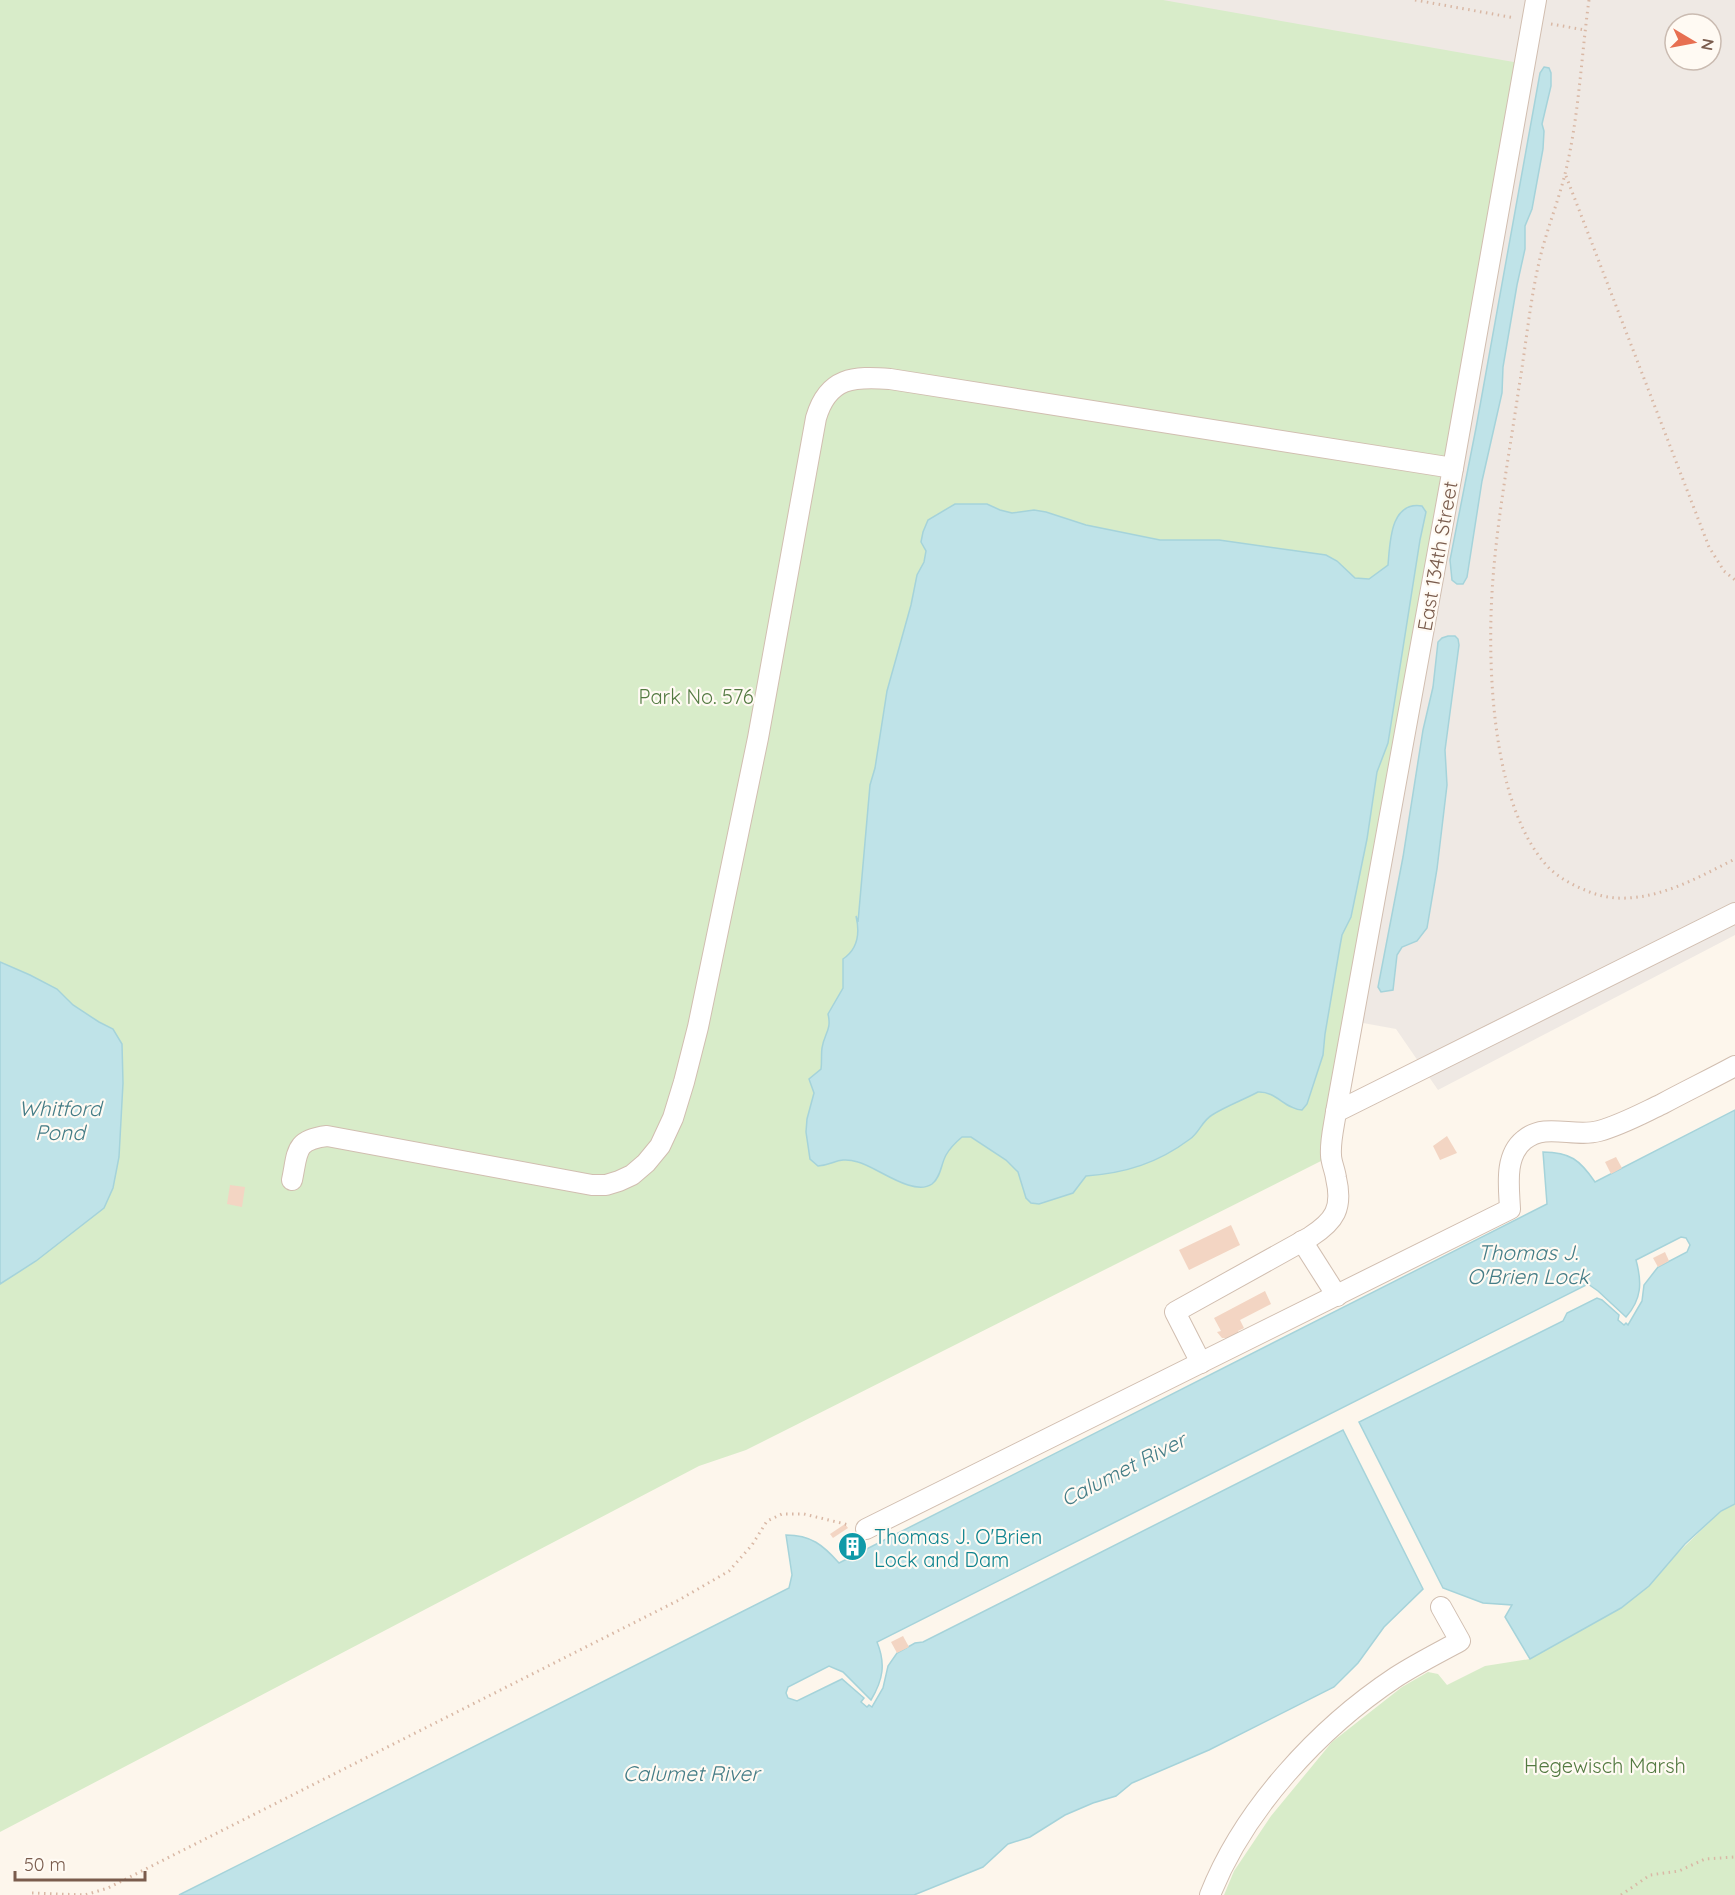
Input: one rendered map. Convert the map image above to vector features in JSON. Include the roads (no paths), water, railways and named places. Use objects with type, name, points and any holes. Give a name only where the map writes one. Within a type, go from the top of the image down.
[{"type":"lane","name":"East 134th Street","points":[[1201,1363],[1175,1312],[1302,1242],[1328,1225],[1338,1205],[1338,1189],[1331,1156],[1336,1112],[1536,0]]},
{"type":"lane","points":[[292,1180],[300,1146],[312,1138],[327,1136],[592,1185],[613,1183],[632,1175],[660,1146],[673,1118],[698,1027],[758,738],[816,418],[819,407],[836,386],[849,379],[862,376],[890,379],[1453,468]]},
{"type":"lane","points":[[1336,1112],[1735,913]]},
{"type":"lane","points":[[866,1529],[1510,1209],[1509,1176],[1514,1152],[1523,1140],[1534,1134],[1551,1130],[1577,1134],[1596,1132],[1620,1125],[1735,1066]]},
{"type":"lane","points":[[1302,1242],[1337,1296]]},
{"type":"lane","points":[[1210,1895],[1247,1826],[1284,1777],[1327,1731],[1365,1699],[1397,1677],[1460,1641],[1441,1607]]},
{"type":"water","points":[[1544,67],[1549,68],[1551,73],[1551,86],[1542,124],[1543,149],[1532,209],[1525,226],[1525,249],[1503,367],[1502,393],[1482,481],[1467,577],[1463,584],[1457,584],[1452,580],[1450,560],[1540,73]]},
{"type":"water","points":[[955,504],[987,504],[1012,513],[1034,510],[1046,512],[1086,525],[1160,540],[1219,540],[1326,555],[1337,561],[1355,578],[1369,579],[1388,565],[1391,535],[1403,510],[1411,506],[1422,506],[1426,512],[1388,743],[1377,772],[1367,839],[1351,917],[1342,935],[1323,1055],[1307,1104],[1302,1110],[1296,1109],[1270,1094],[1258,1092],[1212,1115],[1193,1136],[1166,1154],[1128,1169],[1086,1176],[1073,1193],[1039,1204],[1031,1203],[1026,1198],[1018,1172],[1006,1160],[971,1137],[962,1137],[951,1148],[932,1184],[915,1187],[851,1160],[818,1166],[810,1159],[806,1132],[814,1093],[809,1079],[821,1069],[822,1048],[829,1024],[828,1014],[843,988],[843,959],[852,950],[857,940],[856,916],[858,922],[870,785],[875,768],[887,691],[917,575],[924,562],[926,551],[921,542],[923,532],[928,520]]},
{"type":"water","points":[[1448,636],[1455,636],[1459,645],[1445,750],[1447,785],[1427,928],[1417,941],[1402,947],[1397,955],[1393,990],[1381,992],[1378,987],[1403,857],[1423,730],[1433,687],[1438,642]]},
{"type":"water","name":"Whitford Pond","points":[[0,962],[57,989],[73,1005],[113,1029],[122,1044],[123,1083],[119,1157],[113,1188],[104,1208],[36,1261],[0,1284]]},
{"type":"water","name":"Calumet River","points":[[1735,1110],[1735,1504],[1721,1511],[1685,1544],[1649,1586],[1621,1608],[1530,1659],[1505,1617],[1512,1605],[1483,1603],[1443,1588],[1359,1422],[1563,1321],[1567,1313],[1597,1298],[1619,1315],[1618,1320],[1628,1325],[1642,1301],[1644,1285],[1658,1267],[1687,1252],[1690,1245],[1686,1238],[1681,1237],[1636,1260],[1640,1283],[1638,1297],[1626,1317],[1588,1284],[877,1642],[882,1658],[882,1672],[871,1700],[843,1672],[829,1666],[788,1687],[786,1693],[788,1698],[797,1701],[842,1679],[864,1698],[861,1702],[867,1707],[869,1705],[872,1707],[883,1688],[888,1666],[897,1653],[1343,1430],[1423,1589],[1384,1627],[1358,1663],[1334,1687],[1209,1750],[1132,1783],[1116,1796],[1065,1815],[1030,1837],[1008,1844],[983,1867],[914,1895],[179,1895],[789,1588],[792,1575],[786,1535],[795,1535],[816,1542],[839,1563],[1547,1204],[1543,1152],[1552,1152],[1574,1159],[1595,1182]]},
{"type":"place","name":"Thomas J. O'Brien Lock and Dam","points":[[853,1547]]},
{"type":"park label","name":"Park No. 576","points":[[696,696]]},
{"type":"park label","name":"Hegewisch Marsh","points":[[1605,1765]]},
{"type":"water label","name":"Thomas J. O'Brien Lock","points":[[1528,1264]]}]
